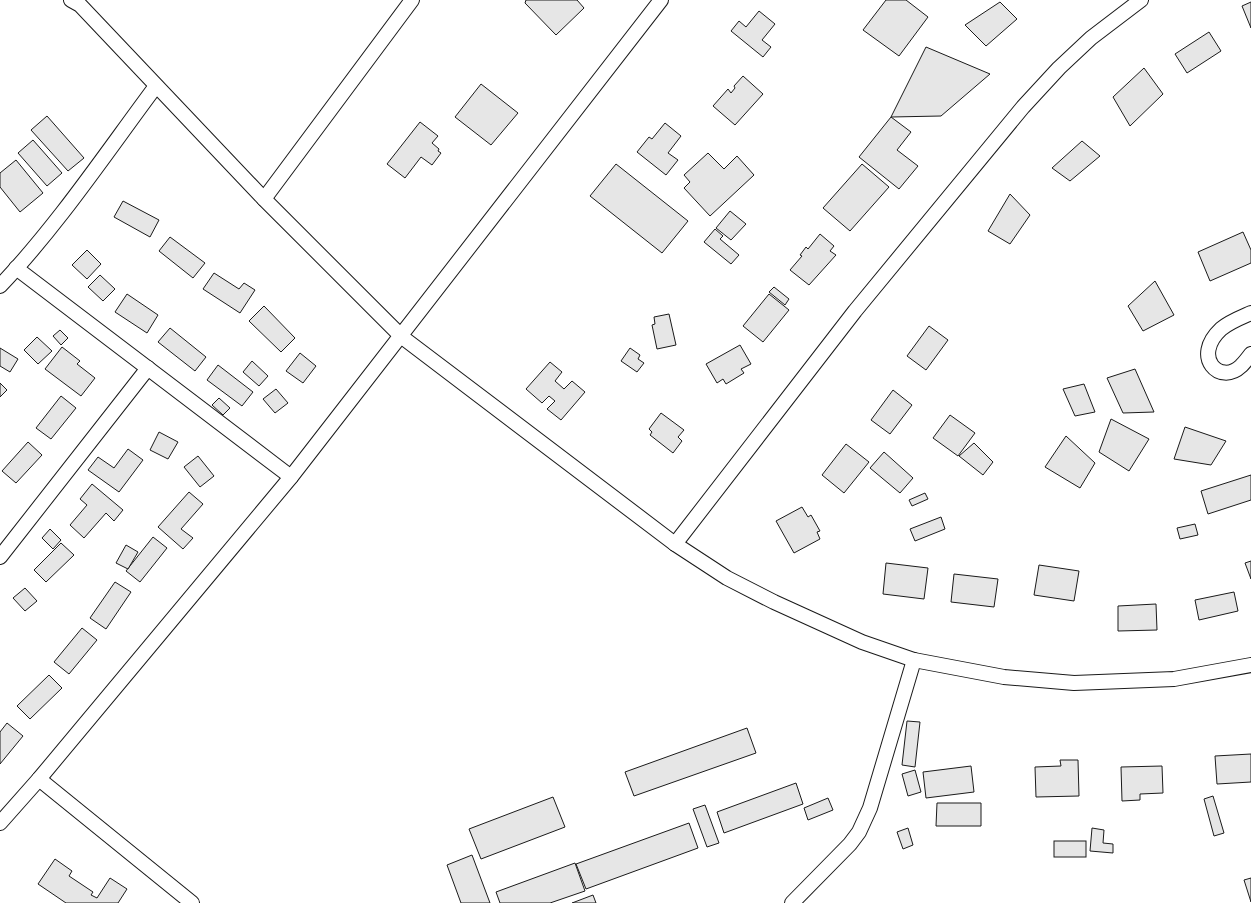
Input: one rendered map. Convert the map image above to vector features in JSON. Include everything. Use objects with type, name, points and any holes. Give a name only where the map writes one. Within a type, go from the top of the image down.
[{"type":"street","points":[[71,0],[80,5],[264,199],[402,337],[675,544],[727,578],[774,602],[862,642],[914,660],[1004,677],[1074,683],[1174,679],[1251,665]]},
{"type":"street","points":[[264,199],[412,0]]},
{"type":"street","points":[[0,823],[39,779],[291,477],[402,337],[661,0]]},
{"type":"street","points":[[675,544],[854,311],[1023,107],[1059,68],[1091,38],[1141,0]]},
{"type":"street","points":[[0,286],[83,185],[156,86]]},
{"type":"street","points":[[16,268],[291,477]]},
{"type":"street","points":[[1251,313],[1222,328],[1211,341],[1207,353],[1209,362],[1214,368],[1224,372],[1240,367],[1251,354]]},
{"type":"street","points":[[0,558],[148,368]]},
{"type":"street","points":[[792,903],[850,844],[859,832],[870,808],[914,660]]},
{"type":"street","points":[[39,779],[192,903]]},
{"type":"building","points":[[526,0],[577,0],[584,8],[556,35],[525,3]]},
{"type":"building","points":[[886,0],[906,0],[928,17],[899,56],[863,30]]},
{"type":"building","points":[[1000,2],[1017,19],[986,46],[965,25]]},
{"type":"building","points":[[1251,2],[1251,28],[1242,6]]},
{"type":"building","points":[[759,11],[775,24],[762,40],[771,47],[763,57],[731,31],[739,21],[746,27]]},
{"type":"building","points":[[1209,32],[1221,51],[1187,73],[1175,54]]},
{"type":"building","points":[[926,47],[990,74],[941,116],[891,117]]},
{"type":"building","points":[[1144,68],[1163,94],[1130,126],[1113,97]]},
{"type":"building","points":[[743,76],[763,94],[735,125],[713,106],[728,89],[731,93],[735,88],[734,86]]},
{"type":"building","points":[[481,84],[518,113],[491,145],[455,117]]},
{"type":"building","points":[[47,116],[84,158],[68,171],[31,130]]},
{"type":"building","points":[[891,117],[911,132],[897,150],[918,166],[899,189],[859,157]]},
{"type":"building","points":[[420,122],[438,136],[432,143],[441,153],[432,165],[421,157],[405,178],[387,164]]},
{"type":"building","points":[[665,123],[681,136],[668,153],[678,160],[666,175],[637,152],[649,137],[652,139]]},
{"type":"building","points":[[33,140],[62,173],[47,186],[18,153]]},
{"type":"building","points":[[1082,141],[1100,156],[1070,181],[1052,168]]},
{"type":"building","points":[[708,153],[724,169],[737,156],[754,175],[710,216],[684,188],[690,182],[684,175]]},
{"type":"building","points":[[16,160],[43,193],[20,212],[0,187],[0,173]]},
{"type":"building","points":[[616,164],[688,221],[662,253],[590,196]]},
{"type":"building","points":[[862,164],[889,187],[850,231],[823,208]]},
{"type":"building","points":[[1010,194],[1030,215],[1010,244],[988,231]]},
{"type":"building","points":[[123,201],[159,220],[150,237],[114,217]]},
{"type":"building","points":[[730,211],[746,224],[731,240],[716,228]]},
{"type":"building","points":[[715,229],[723,236],[720,239],[739,255],[731,264],[704,242]]},
{"type":"building","points":[[1243,232],[1251,250],[1251,263],[1210,281],[1198,252]]},
{"type":"building","points":[[820,234],[834,246],[830,251],[836,255],[809,285],[790,270],[802,256],[800,255],[806,247],[808,249]]},
{"type":"building","points":[[170,237],[205,263],[193,278],[159,251]]},
{"type":"building","points":[[87,250],[101,264],[87,279],[72,265]]},
{"type":"building","points":[[214,273],[239,289],[244,283],[255,290],[240,313],[203,289]]},
{"type":"building","points":[[100,275],[115,289],[103,301],[88,287]]},
{"type":"building","points":[[1155,281],[1174,315],[1143,331],[1128,306]]},
{"type":"building","points":[[774,287],[789,299],[785,305],[769,292]]},
{"type":"building","points":[[127,294],[158,315],[147,333],[115,312]]},
{"type":"building","points":[[769,294],[789,310],[763,342],[743,326]]},
{"type":"building","points":[[264,306],[295,338],[281,352],[249,321]]},
{"type":"building","points":[[669,314],[676,345],[657,349],[652,325],[655,324],[654,317]]},
{"type":"building","points":[[929,326],[948,340],[926,370],[907,356]]},
{"type":"building","points":[[170,328],[206,357],[195,371],[158,342]]},
{"type":"building","points":[[60,330],[68,338],[61,345],[53,336]]},
{"type":"building","points":[[37,337],[52,351],[38,364],[24,350]]},
{"type":"building","points":[[740,345],[751,364],[741,369],[744,373],[726,384],[723,379],[717,383],[706,364]]},
{"type":"building","points":[[62,347],[80,361],[77,364],[95,378],[81,396],[45,369]]},
{"type":"building","points":[[0,348],[18,359],[10,372],[0,366]]},
{"type":"building","points":[[630,348],[640,355],[638,359],[644,363],[637,372],[621,361]]},
{"type":"building","points":[[300,353],[316,366],[303,383],[286,371]]},
{"type":"building","points":[[252,361],[268,376],[259,386],[243,372]]},
{"type":"building","points":[[550,362],[562,372],[555,381],[564,389],[572,381],[585,392],[561,420],[547,409],[555,401],[549,396],[542,403],[526,389]]},
{"type":"building","points":[[218,365],[253,392],[242,406],[207,380]]},
{"type":"building","points":[[1135,369],[1154,412],[1123,413],[1107,378]]},
{"type":"building","points":[[0,383],[7,390],[0,397]]},
{"type":"building","points":[[1084,384],[1095,412],[1075,416],[1063,389]]},
{"type":"building","points":[[276,389],[288,403],[275,413],[263,399]]},
{"type":"building","points":[[893,390],[912,405],[890,434],[871,420]]},
{"type":"building","points":[[61,396],[76,408],[51,439],[36,428]]},
{"type":"building","points":[[219,398],[230,408],[223,415],[212,405]]},
{"type":"building","points":[[661,413],[684,430],[678,437],[682,441],[673,453],[650,435],[652,432],[649,429]]},
{"type":"building","points":[[950,415],[975,433],[958,456],[933,438]]},
{"type":"building","points":[[1111,419],[1149,439],[1129,471],[1099,452]]},
{"type":"building","points":[[1185,427],[1226,441],[1211,465],[1174,459]]},
{"type":"building","points":[[159,432],[178,442],[168,459],[150,450]]},
{"type":"building","points":[[1066,436],[1095,463],[1080,488],[1045,467]]},
{"type":"building","points":[[28,442],[42,455],[16,483],[2,471]]},
{"type":"building","points":[[974,443],[993,462],[983,475],[959,456]]},
{"type":"building","points":[[846,444],[869,462],[844,493],[822,475]]},
{"type":"building","points":[[128,449],[143,460],[119,492],[88,470],[98,457],[114,468]]},
{"type":"building","points":[[884,452],[913,478],[900,493],[870,468]]},
{"type":"building","points":[[198,456],[214,476],[200,487],[184,467]]},
{"type":"building","points":[[1251,475],[1251,500],[1208,514],[1201,491]]},
{"type":"building","points":[[92,484],[123,510],[114,521],[106,513],[84,538],[70,525],[87,505],[80,499]]},
{"type":"building","points":[[189,492],[203,504],[181,529],[193,538],[183,549],[158,527]]},
{"type":"building","points":[[925,493],[928,499],[912,506],[909,500]]},
{"type":"building","points":[[802,507],[808,517],[811,515],[820,531],[817,532],[820,539],[794,553],[776,521]]},
{"type":"building","points":[[941,517],[945,529],[915,541],[910,529]]},
{"type":"building","points":[[1195,524],[1198,535],[1180,539],[1177,528]]},
{"type":"building","points":[[50,529],[61,540],[53,549],[42,538]]},
{"type":"building","points":[[153,537],[167,548],[140,582],[126,571]]},
{"type":"building","points":[[61,543],[74,555],[46,582],[34,570]]},
{"type":"building","points":[[126,545],[138,552],[128,569],[116,563]]},
{"type":"building","points":[[1251,561],[1251,579],[1245,563]]},
{"type":"building","points":[[886,563],[928,568],[924,599],[883,594]]},
{"type":"building","points":[[1039,565],[1079,571],[1074,601],[1034,595]]},
{"type":"building","points":[[954,574],[998,579],[994,607],[951,602]]},
{"type":"building","points":[[115,582],[131,592],[106,629],[90,618]]},
{"type":"building","points":[[25,588],[37,601],[25,611],[13,598]]},
{"type":"building","points":[[1234,592],[1238,611],[1199,620],[1195,600]]},
{"type":"building","points":[[1156,604],[1157,630],[1118,631],[1118,606]]},
{"type":"building","points":[[82,628],[97,640],[69,674],[54,662]]},
{"type":"building","points":[[49,675],[62,688],[30,719],[17,706]]},
{"type":"building","points":[[907,721],[920,722],[915,767],[902,765]]},
{"type":"building","points":[[7,723],[23,736],[0,764],[0,732]]},
{"type":"building","points":[[747,728],[756,753],[634,796],[625,772]]},
{"type":"building","points":[[1251,754],[1251,782],[1217,784],[1215,756]]},
{"type":"building","points":[[1060,760],[1078,760],[1079,796],[1036,797],[1035,767],[1061,766]]},
{"type":"building","points":[[971,766],[974,792],[926,798],[923,772]]},
{"type":"building","points":[[1162,766],[1163,793],[1140,794],[1140,800],[1122,801],[1121,767]]},
{"type":"building","points":[[915,770],[921,792],[908,796],[902,774]]},
{"type":"building","points":[[796,783],[803,804],[724,833],[717,812]]},
{"type":"building","points":[[1213,796],[1224,833],[1214,836],[1204,799]]},
{"type":"building","points":[[553,797],[565,827],[481,859],[469,829]]},
{"type":"building","points":[[828,798],[833,810],[808,820],[804,808]]},
{"type":"building","points":[[937,803],[981,803],[981,826],[936,826]]},
{"type":"building","points":[[705,805],[719,843],[707,847],[693,809]]},
{"type":"building","points":[[689,823],[698,848],[586,889],[576,864]]},
{"type":"building","points":[[908,828],[913,845],[903,849],[897,832]]},
{"type":"building","points":[[1092,828],[1104,830],[1103,843],[1113,844],[1113,853],[1090,851]]},
{"type":"building","points":[[1054,841],[1086,841],[1086,857],[1054,857]]},
{"type":"building","points":[[472,855],[490,903],[461,903],[447,865]]},
{"type":"building","points":[[55,859],[72,871],[69,876],[93,892],[91,895],[97,898],[110,878],[127,889],[118,903],[66,903],[38,884]]},
{"type":"building","points":[[575,863],[585,891],[550,903],[500,903],[496,892]]},
{"type":"building","points":[[1251,878],[1251,902],[1244,880]]},
{"type":"building","points":[[593,895],[596,903],[572,903]]}]
